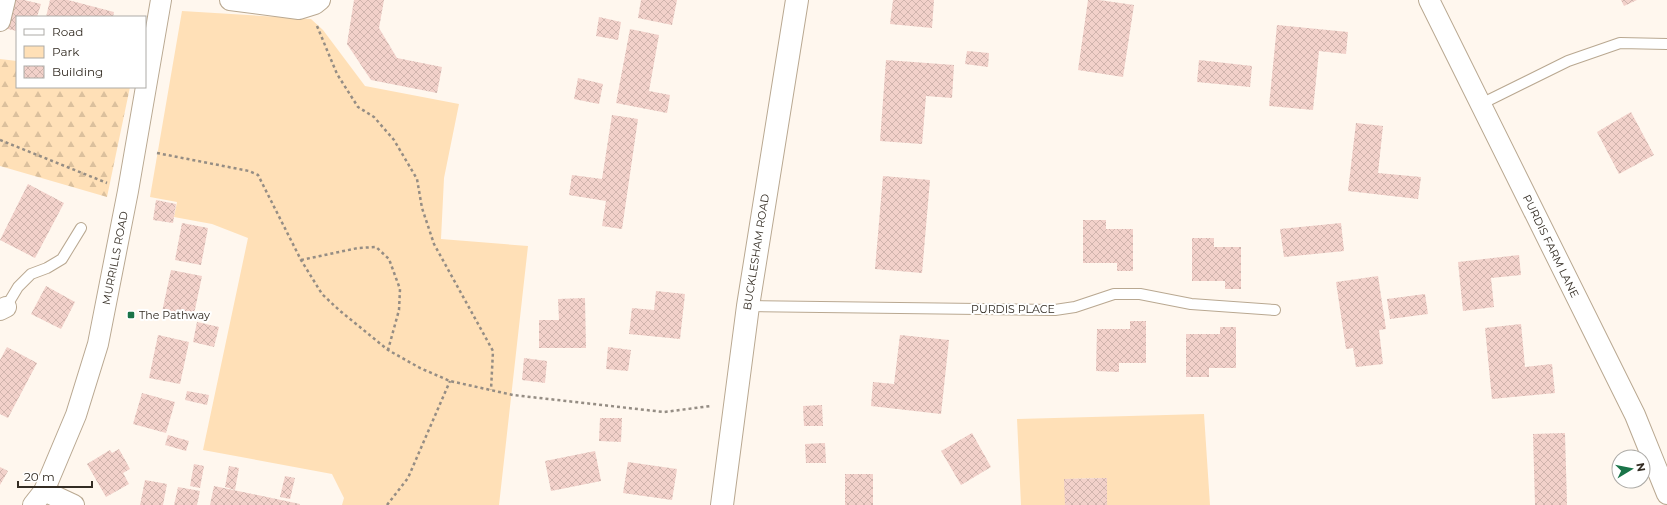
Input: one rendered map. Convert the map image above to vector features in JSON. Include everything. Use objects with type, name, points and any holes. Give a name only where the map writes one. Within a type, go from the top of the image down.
[{"type":"street","points":[[0,21],[5,0]]},
{"type":"street","name":"MURRILLS ROAD","points":[[38,498],[76,415],[98,344],[135,155],[161,0]]},
{"type":"street","points":[[230,0],[299,9],[315,4],[320,0]]},
{"type":"street","name":"BUCKLESHAM ROAD","points":[[722,505],[733,410],[748,306],[797,0]]},
{"type":"street","name":"PURDIS FARM LANE","points":[[1429,0],[1635,415],[1667,494]]},
{"type":"street","points":[[38,498],[74,505]]},
{"type":"lane","points":[[1481,104],[1568,61],[1620,42],[1667,44]]},
{"type":"lane","points":[[3,308],[18,287],[31,274],[47,268],[62,259],[81,228]]},
{"type":"lane","name":"PURDIS PLACE","points":[[748,306],[1055,310],[1075,307],[1114,294],[1140,294],[1191,304],[1276,310]]},
{"type":"path","points":[[299,9],[317,25],[337,74],[358,107],[374,117],[394,140],[416,179],[422,208],[434,244],[493,351],[490,390]]},
{"type":"path","points":[[0,140],[128,191]]},
{"type":"path","points":[[135,155],[157,153],[249,171],[258,175],[301,260],[322,294],[339,310],[388,350],[420,368],[450,381],[513,395],[664,412],[711,406],[733,410]]},
{"type":"path","points":[[301,260],[358,248],[376,247],[389,259],[400,289],[399,310],[388,350]]},
{"type":"path","points":[[387,505],[408,478],[450,381]]},
{"type":"green space","points":[[182,11],[311,19],[323,30],[365,86],[459,104],[444,178],[441,239],[528,246],[499,505],[342,505],[344,498],[332,474],[203,450],[248,238],[212,224],[174,217],[177,202],[150,197]]},
{"type":"green space","points":[[0,59],[16,61],[16,88],[130,88],[107,197],[0,166]]},
{"type":"green space","points":[[1204,414],[1210,505],[1107,505],[1106,478],[1065,479],[1065,505],[1021,505],[1017,419]]},
{"type":"building","points":[[10,0],[24,0],[41,4],[37,16],[16,16],[16,31],[3,28]]},
{"type":"building","points":[[50,0],[68,0],[114,12],[113,16],[46,16]]},
{"type":"building","points":[[354,0],[384,0],[379,28],[397,58],[442,67],[437,93],[371,80],[347,44]]},
{"type":"building","points":[[641,0],[677,0],[672,25],[638,18]]},
{"type":"building","points":[[893,0],[934,0],[932,28],[890,24]]},
{"type":"building","points":[[1088,0],[1134,5],[1123,77],[1078,70]]},
{"type":"building","points":[[1621,0],[1637,0],[1624,6]]},
{"type":"building","points":[[599,17],[621,22],[618,40],[596,36]]},
{"type":"building","points":[[1277,25],[1348,32],[1346,54],[1319,51],[1313,110],[1269,106]]},
{"type":"building","points":[[630,29],[659,35],[649,91],[670,95],[667,113],[616,103]]},
{"type":"building","points":[[967,51],[989,53],[988,67],[965,64]]},
{"type":"building","points":[[886,60],[954,65],[952,98],[926,96],[922,144],[880,141]]},
{"type":"building","points":[[1199,60],[1252,66],[1250,87],[1197,82]]},
{"type":"building","points":[[578,78],[603,84],[599,104],[574,99]]},
{"type":"building","points":[[1631,112],[1654,155],[1619,174],[1597,132]]},
{"type":"building","points":[[612,115],[638,119],[622,229],[602,226],[606,201],[569,195],[572,175],[602,179]]},
{"type":"building","points":[[1356,123],[1383,126],[1378,173],[1421,177],[1418,199],[1348,191]]},
{"type":"building","points":[[883,176],[930,180],[922,273],[875,269]]},
{"type":"building","points":[[28,184],[64,203],[35,258],[0,240]]},
{"type":"building","points":[[156,200],[176,204],[173,223],[153,220]]},
{"type":"building","points":[[1083,220],[1106,220],[1106,229],[1133,229],[1133,271],[1117,271],[1117,263],[1083,263]]},
{"type":"building","points":[[182,223],[208,228],[201,265],[175,260]]},
{"type":"building","points":[[1341,223],[1344,251],[1284,257],[1280,229]]},
{"type":"building","points":[[1192,238],[1214,238],[1214,247],[1241,247],[1241,289],[1225,289],[1225,281],[1192,281]]},
{"type":"building","points":[[1519,255],[1521,275],[1491,278],[1494,307],[1463,311],[1458,262]]},
{"type":"building","points":[[171,270],[202,276],[193,319],[162,312]]},
{"type":"building","points":[[1378,276],[1386,329],[1379,330],[1383,364],[1356,367],[1353,348],[1346,349],[1336,282]]},
{"type":"building","points":[[46,286],[75,302],[61,329],[31,314]]},
{"type":"building","points":[[656,291],[685,294],[680,339],[629,334],[632,308],[654,310]]},
{"type":"building","points":[[1425,294],[1428,314],[1390,319],[1387,299]]},
{"type":"building","points":[[585,298],[586,348],[539,348],[539,320],[559,320],[558,299]]},
{"type":"building","points":[[1130,321],[1146,321],[1146,363],[1119,363],[1119,372],[1096,371],[1097,329],[1130,329]]},
{"type":"building","points":[[197,322],[219,327],[214,347],[193,342]]},
{"type":"building","points":[[1521,324],[1525,367],[1552,364],[1555,393],[1492,399],[1485,328]]},
{"type":"building","points":[[1220,327],[1236,327],[1236,368],[1209,368],[1209,377],[1186,377],[1186,334],[1220,334]]},
{"type":"building","points":[[158,335],[189,342],[180,384],[149,378]]},
{"type":"building","points":[[900,335],[949,340],[941,414],[871,406],[873,382],[894,384]]},
{"type":"building","points":[[7,347],[37,363],[8,418],[0,414],[0,360]]},
{"type":"building","points":[[608,347],[631,350],[628,371],[606,369]]},
{"type":"building","points":[[524,358],[547,361],[545,383],[522,380]]},
{"type":"building","points":[[187,391],[209,395],[207,405],[185,400]]},
{"type":"building","points":[[142,393],[175,402],[166,433],[133,424]]},
{"type":"building","points":[[822,405],[823,426],[804,426],[803,406]]},
{"type":"building","points":[[600,418],[622,418],[621,442],[599,441]]},
{"type":"building","points":[[972,433],[991,467],[961,485],[941,451]]},
{"type":"building","points":[[1565,433],[1567,505],[1535,505],[1533,434]]},
{"type":"building","points":[[168,435],[189,441],[186,451],[165,445]]},
{"type":"building","points":[[825,443],[826,463],[806,463],[805,444]]},
{"type":"building","points":[[119,449],[130,469],[123,473],[129,484],[106,497],[87,464],[110,450],[112,453]]},
{"type":"building","points":[[595,451],[601,481],[551,491],[545,461]]},
{"type":"building","points":[[628,462],[677,469],[672,500],[623,493]]},
{"type":"building","points":[[194,464],[204,466],[200,488],[190,486]]},
{"type":"building","points":[[229,466],[239,468],[235,490],[225,487]]},
{"type":"building","points":[[0,467],[8,471],[0,485]]},
{"type":"building","points":[[845,474],[873,474],[873,505],[845,505]]},
{"type":"building","points":[[285,476],[295,478],[290,499],[280,497]]},
{"type":"building","points":[[1107,478],[1107,505],[1065,505],[1064,479]]},
{"type":"building","points":[[145,480],[167,484],[163,505],[140,505]]},
{"type":"building","points":[[214,486],[300,504],[300,505],[210,505]]},
{"type":"building","points":[[178,487],[200,491],[197,505],[174,505]]},
{"type":"place","name":"The Pathway","points":[[131,315]]}]
